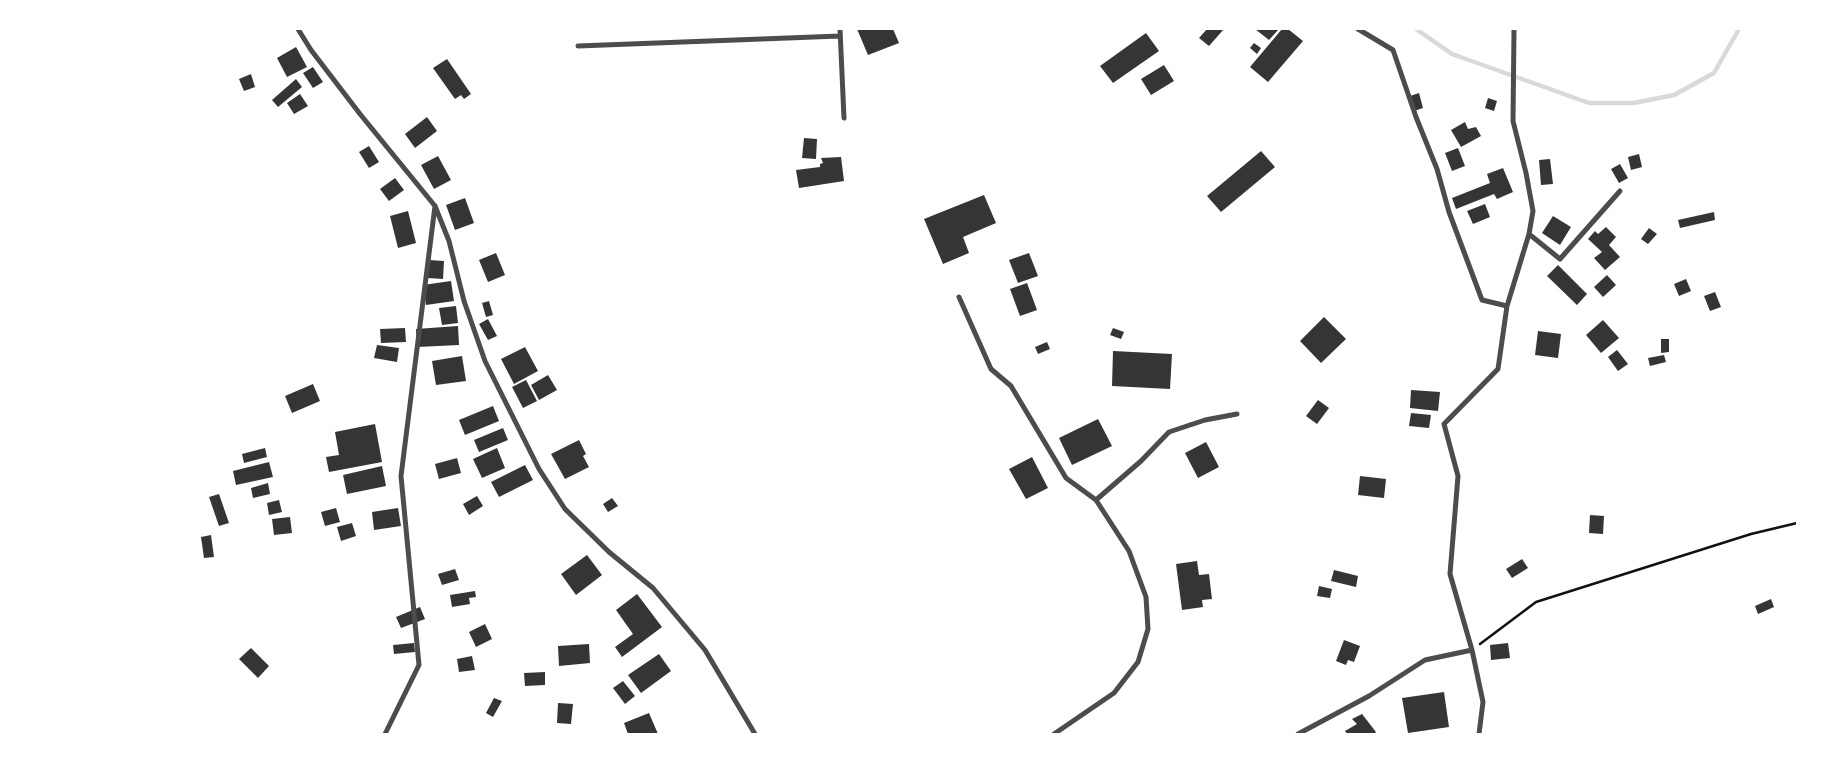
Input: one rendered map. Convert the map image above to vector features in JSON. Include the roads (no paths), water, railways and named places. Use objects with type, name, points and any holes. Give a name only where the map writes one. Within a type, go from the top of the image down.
[{"type":"street","points":[[298,29],[310,50],[354,107],[435,206],[448,241],[464,301],[485,361],[539,469],[564,509],[609,552],[653,588],[705,650],[755,734]]},
{"type":"street","points":[[840,29],[844,118]]},
{"type":"street","points":[[1358,29],[1393,50],[1437,169],[1449,212],[1482,300],[1507,306]]},
{"type":"street","points":[[1479,734],[1483,702],[1472,650],[1450,574],[1458,476],[1444,424],[1498,369],[1507,306],[1529,234],[1533,210],[1513,122],[1514,29]]},
{"type":"street","points":[[578,46],[840,36]]},
{"type":"street","points":[[1529,234],[1560,259],[1620,191]]},
{"type":"street","points":[[385,734],[419,665],[402,476],[435,206]]},
{"type":"street","points":[[959,297],[992,369],[1011,386],[1066,478],[1096,500],[1129,551],[1146,597],[1148,629],[1138,662],[1114,692],[1054,734]]},
{"type":"street","points":[[1096,500],[1141,461],[1170,432],[1205,420],[1237,414]]},
{"type":"street","points":[[1298,734],[1369,696],[1425,660],[1472,650]]},
{"type":"waterway","points":[[1416,29],[1452,54],[1589,103],[1634,103],[1674,95],[1714,73],[1739,29]]}]
